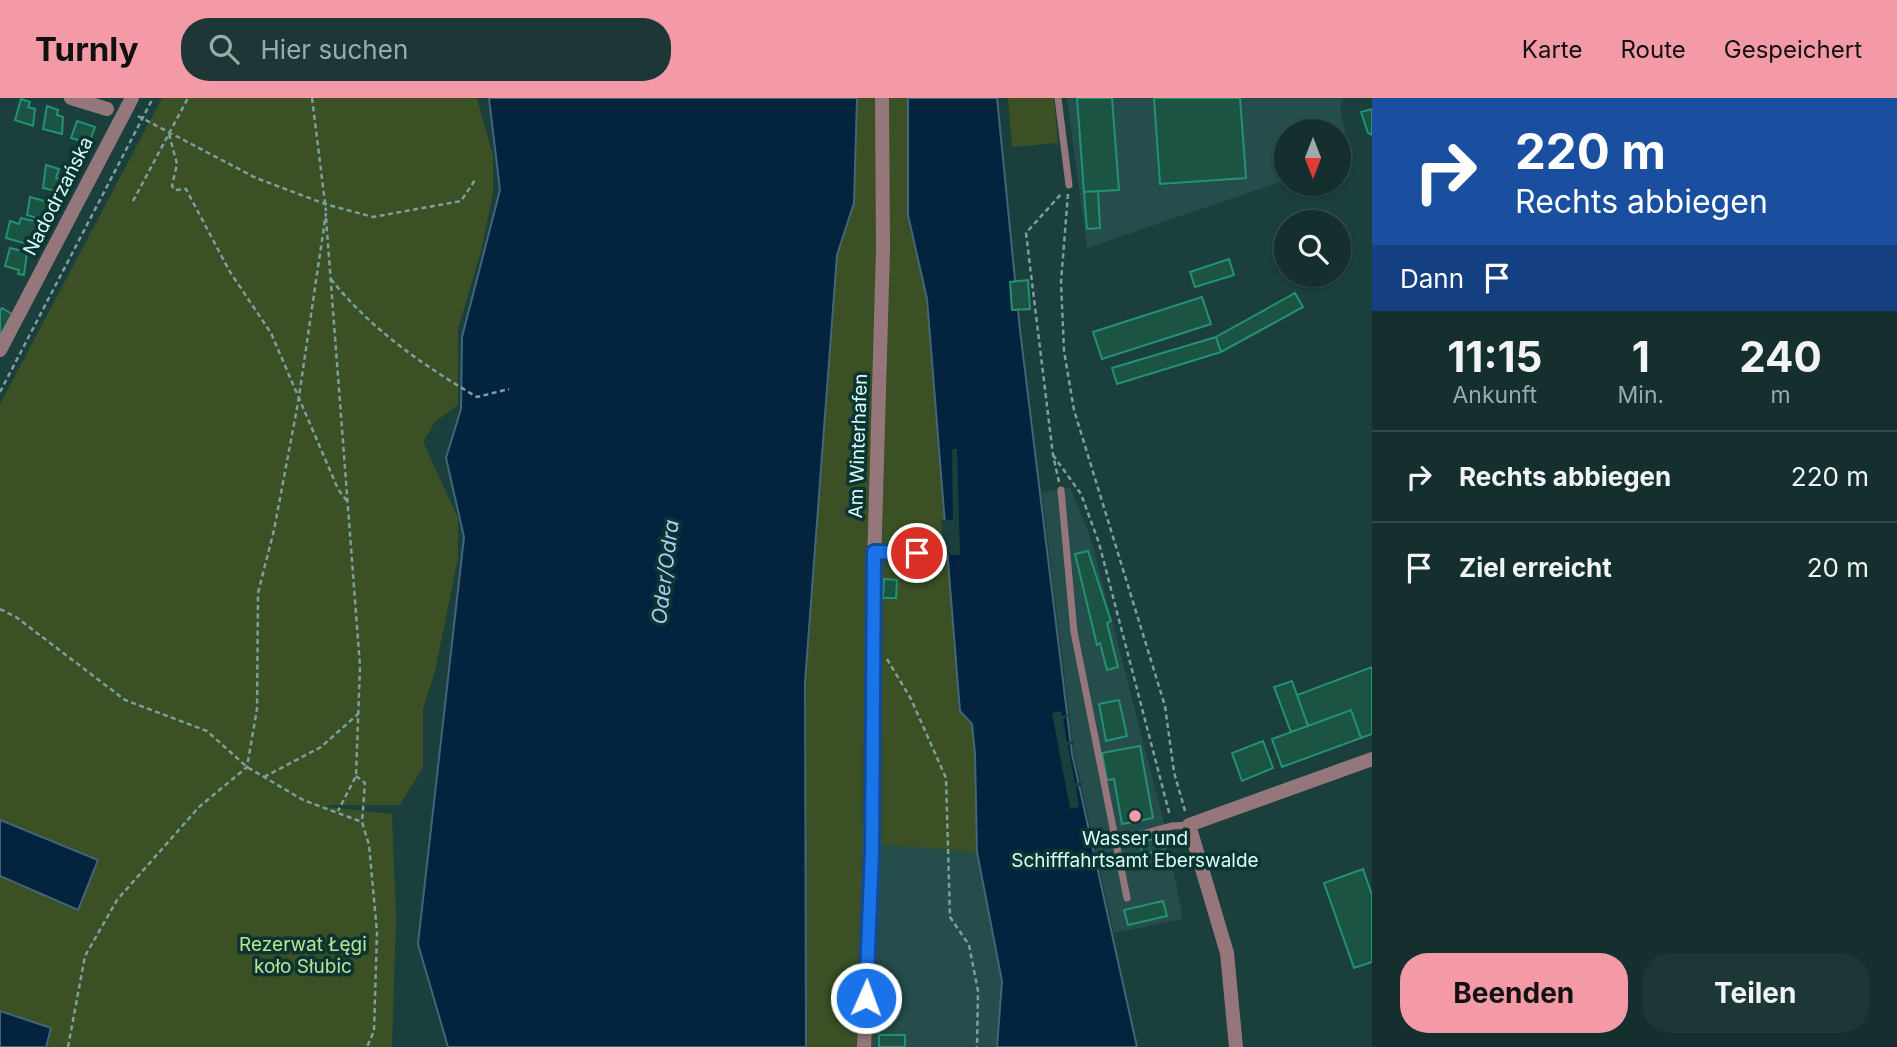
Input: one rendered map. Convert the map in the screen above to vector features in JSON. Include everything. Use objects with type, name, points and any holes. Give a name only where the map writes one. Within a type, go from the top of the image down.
[{"type":"street","points":[[71,98],[107,109]]},
{"type":"street","name":"Nadodrzańska","points":[[0,349],[132,98]]},
{"type":"street","name":"Am Winterhafen","points":[[864,1047],[872,851],[874,552],[883,249],[882,98]]},
{"type":"street","points":[[1236,1047],[1227,953],[1189,825],[1372,759]]},
{"type":"lane","points":[[1058,98],[1069,185]]},
{"type":"lane","points":[[1061,490],[1074,632],[1127,898]]},
{"type":"lane","points":[[874,552],[917,553],[917,535]]},
{"type":"lane","points":[[1117,841],[1172,826],[1189,825]]},
{"type":"path","points":[[0,393],[153,98]]},
{"type":"path","points":[[133,201],[188,98]]},
{"type":"path","points":[[313,98],[326,212],[360,666],[356,776],[338,811]]},
{"type":"path","points":[[142,118],[256,178],[325,204],[373,216],[461,201],[475,180]]},
{"type":"path","points":[[169,134],[177,164],[172,186],[176,190],[186,189],[230,272],[271,332],[299,393],[327,465],[348,501]]},
{"type":"path","points":[[1061,490],[1053,455],[1026,233],[1069,185]]},
{"type":"path","points":[[1069,185],[1061,282],[1064,351],[1074,410],[1165,706],[1174,772],[1189,825]]},
{"type":"path","points":[[68,1047],[85,956],[117,900],[199,807],[247,767],[257,709],[258,593],[274,530],[299,393],[326,212]]},
{"type":"path","points":[[331,279],[351,304],[457,386],[477,397],[509,388]]},
{"type":"path","points":[[1053,455],[1081,494],[1099,543],[1172,826]]},
{"type":"path","points":[[0,609],[16,617],[125,700],[207,731],[247,767],[264,778],[303,800],[362,822]]},
{"type":"path","points":[[885,656],[912,699],[946,778],[950,917],[969,946],[978,992],[977,1047]]},
{"type":"path","points":[[264,778],[321,747],[358,714]]},
{"type":"path","points":[[356,776],[365,783],[362,822],[369,845],[377,932],[374,1031],[366,1047]]},
{"type":"shaded area","points":[[1067,98],[1343,98],[1340,110],[1342,119],[1274,119],[1274,184],[1087,248]]},
{"type":"shaded area","points":[[1070,487],[1091,539],[1163,819],[1183,919],[1114,933],[1074,753],[1042,493]]},
{"type":"shaded area","points":[[876,843],[977,852],[1002,981],[997,1047],[873,1047]]},
{"type":"green space","name":"Rezerwat Łęgi koło Słubic","points":[[162,98],[477,98],[493,156],[493,193],[481,251],[458,329],[458,405],[435,422],[423,442],[458,518],[458,558],[435,671],[423,709],[423,767],[400,805],[327,807],[392,814],[396,918],[392,1047],[46,1047],[50,1028],[0,1011],[0,876],[78,910],[98,860],[0,820],[0,404]]},
{"type":"green space","points":[[857,98],[908,98],[908,215],[927,299],[960,710],[972,724],[975,754],[977,852],[876,844],[873,1047],[806,1047],[805,682],[837,255],[854,203]]},
{"type":"green space","points":[[1008,98],[1054,98],[1058,143],[1012,147]]},
{"type":"water","name":"Oder/Odra","points":[[489,98],[857,98],[854,203],[837,255],[805,682],[806,1047],[448,1047],[418,944],[464,537],[446,458],[461,409],[462,337],[500,190]]},
{"type":"water","points":[[908,98],[997,98],[1020,330],[1072,754],[1137,1047],[997,1047],[1002,981],[977,852],[972,724],[960,711],[927,299],[908,215]]},
{"type":"water","points":[[0,820],[98,860],[78,910],[0,876]]},
{"type":"water","points":[[0,1011],[51,1028],[46,1047],[0,1047]]},
{"type":"pier","points":[[952,449],[957,449],[960,555],[944,555],[941,520],[953,520]]},
{"type":"pier","points":[[1061,711],[1062,716],[1071,714],[1063,719],[1067,742],[1074,741],[1074,744],[1068,745],[1075,783],[1082,782],[1082,785],[1076,787],[1079,807],[1070,809],[1052,713]]},
{"type":"building","points":[[1077,98],[1112,98],[1119,190],[1084,192]]},
{"type":"building","points":[[1154,98],[1240,98],[1246,178],[1160,184]]},
{"type":"building","points":[[21,99],[30,102],[28,107],[35,109],[33,126],[15,120]]},
{"type":"building","points":[[47,106],[58,110],[57,115],[63,117],[62,134],[43,129]]},
{"type":"building","points":[[1372,109],[1372,135],[1368,133],[1361,112]]},
{"type":"building","points":[[77,121],[95,127],[89,143],[71,138]]},
{"type":"building","points":[[46,165],[59,169],[56,178],[64,180],[60,192],[43,188]]},
{"type":"building","points":[[1098,191],[1100,228],[1087,229],[1084,192]]},
{"type":"building","points":[[30,197],[48,202],[47,221],[27,215]]},
{"type":"building","points":[[21,218],[38,222],[35,241],[32,241],[31,245],[6,238],[10,221],[19,224]]},
{"type":"building","points":[[10,248],[27,252],[24,275],[18,274],[19,270],[5,266]]},
{"type":"building","points":[[1229,259],[1234,275],[1195,287],[1190,272]]},
{"type":"building","points":[[1028,280],[1030,309],[1012,310],[1010,282]]},
{"type":"building","points":[[1295,293],[1303,307],[1221,352],[1216,337]]},
{"type":"building","points":[[1202,297],[1211,324],[1102,359],[1093,332]]},
{"type":"building","points":[[2,308],[12,314],[0,336],[0,311]]},
{"type":"building","points":[[1216,337],[1221,352],[1117,384],[1112,368]]},
{"type":"building","points":[[1088,551],[1111,621],[1107,623],[1118,667],[1107,670],[1100,643],[1097,645],[1075,554]]},
{"type":"building","points":[[884,579],[897,580],[896,598],[883,598]]},
{"type":"building","points":[[1372,667],[1372,734],[1361,738],[1351,710],[1308,726],[1297,695]]},
{"type":"building","points":[[1292,681],[1308,726],[1291,732],[1274,687]]},
{"type":"building","points":[[1119,700],[1127,736],[1106,741],[1099,704]]},
{"type":"building","points":[[1351,710],[1361,738],[1282,767],[1272,739]]},
{"type":"building","points":[[1263,741],[1273,768],[1242,781],[1232,753]]},
{"type":"building","points":[[1140,746],[1153,818],[1122,824],[1114,779],[1107,780],[1102,753]]},
{"type":"building","points":[[1162,837],[1165,849],[1143,855],[1140,842]]},
{"type":"building","points":[[1363,869],[1372,895],[1372,962],[1354,968],[1324,883]]},
{"type":"building","points":[[1163,901],[1167,916],[1128,925],[1124,910]]},
{"type":"building","points":[[879,1035],[905,1035],[905,1047],[879,1047]]},
{"type":"place","name":"Wasser und Schifffahrtsamt Eberswalde","points":[[1135,816]]},
{"type":"route","points":[[866,998],[872,851],[874,552],[917,553]]}]
